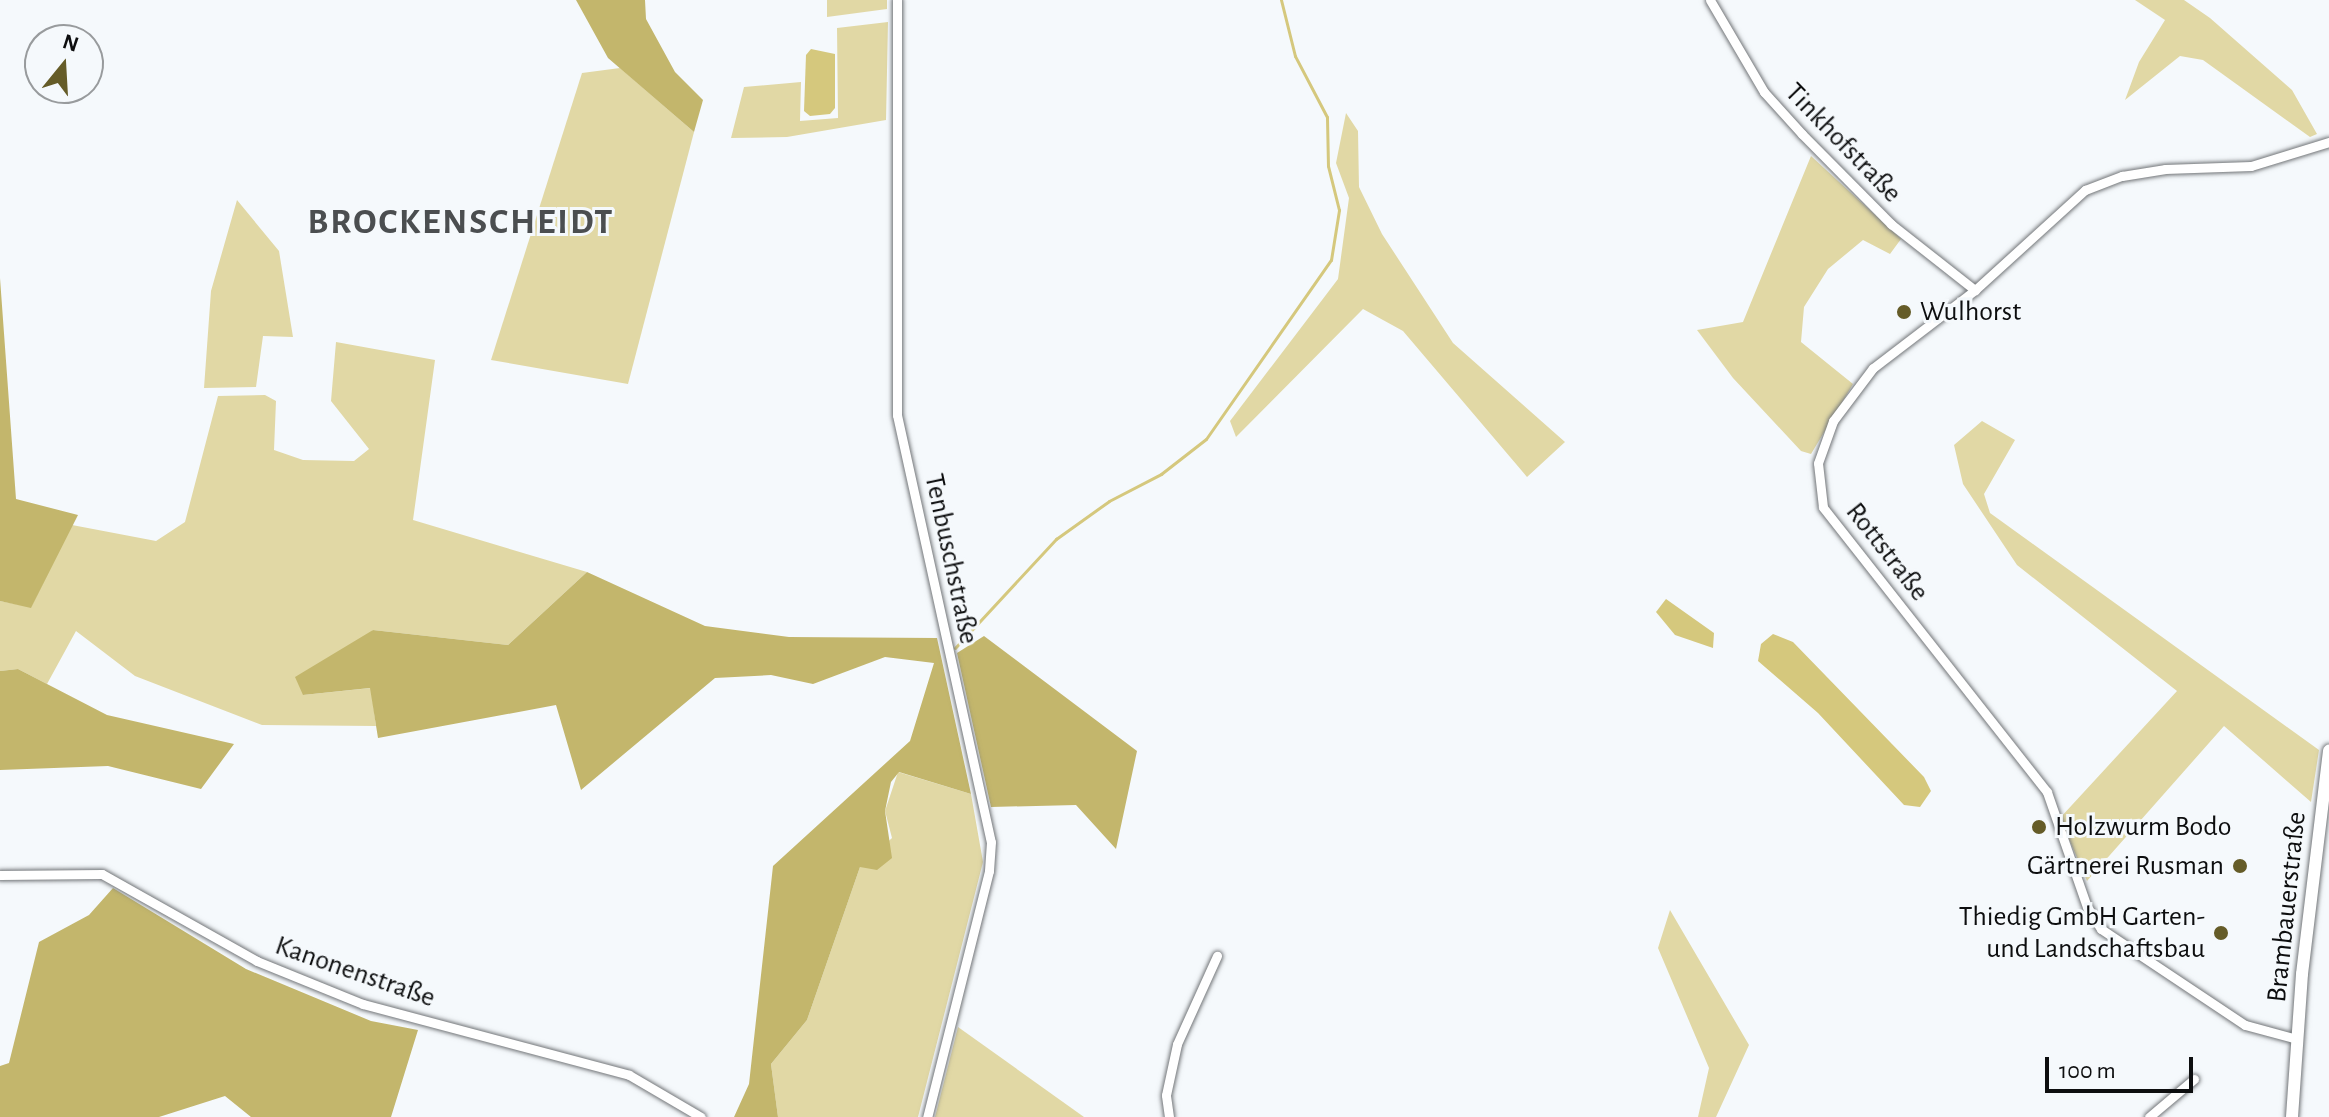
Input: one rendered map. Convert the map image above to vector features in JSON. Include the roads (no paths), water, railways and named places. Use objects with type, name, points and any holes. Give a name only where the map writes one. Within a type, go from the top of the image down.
[{"type":"main road","name":"Brambauerstraße","points":[[2292,1117],[2297,1039],[2329,751]]},
{"type":"street","name":"Tenbuschstraße","points":[[897,0],[897,415],[991,842],[989,871],[927,1117]]},
{"type":"street","name":"Tinkhofstraße","points":[[1710,0],[1764,92],[1802,134],[1891,224],[1975,290]]},
{"type":"street","name":"Rottstraße","points":[[2297,1039],[2245,1025],[2101,929],[2087,907],[2047,792],[1823,507],[1818,463],[1833,421],[1873,368],[1975,290],[2085,190],[2136,173],[2251,166],[2329,142]]},
{"type":"street","name":"Kanonenstraße","points":[[0,875],[102,874],[257,961],[363,1004],[629,1075],[701,1117]]},
{"type":"street","points":[[1169,1117],[1166,1095],[1177,1044],[1217,956]]},
{"type":"street","points":[[2149,1117],[2194,1079]]},
{"type":"waterway","points":[[955,648],[1056,539],[1109,501],[1161,474],[1206,439],[1331,260],[1339,210],[1328,166],[1327,117],[1295,56],[1281,0]]},
{"type":"place","name":"Wulhorst","points":[[1904,312]]},
{"type":"place","name":"Holzwurm Bodo","points":[[2039,827]]},
{"type":"place","name":"Gärtnerei Rusman","points":[[2240,866]]},
{"type":"place","name":"Thiedig GmbH Garten- und Landschaftsbau","points":[[2221,933]]},
{"type":"district","name":"BROCKENSCHEIDT","points":[[461,223]]}]
